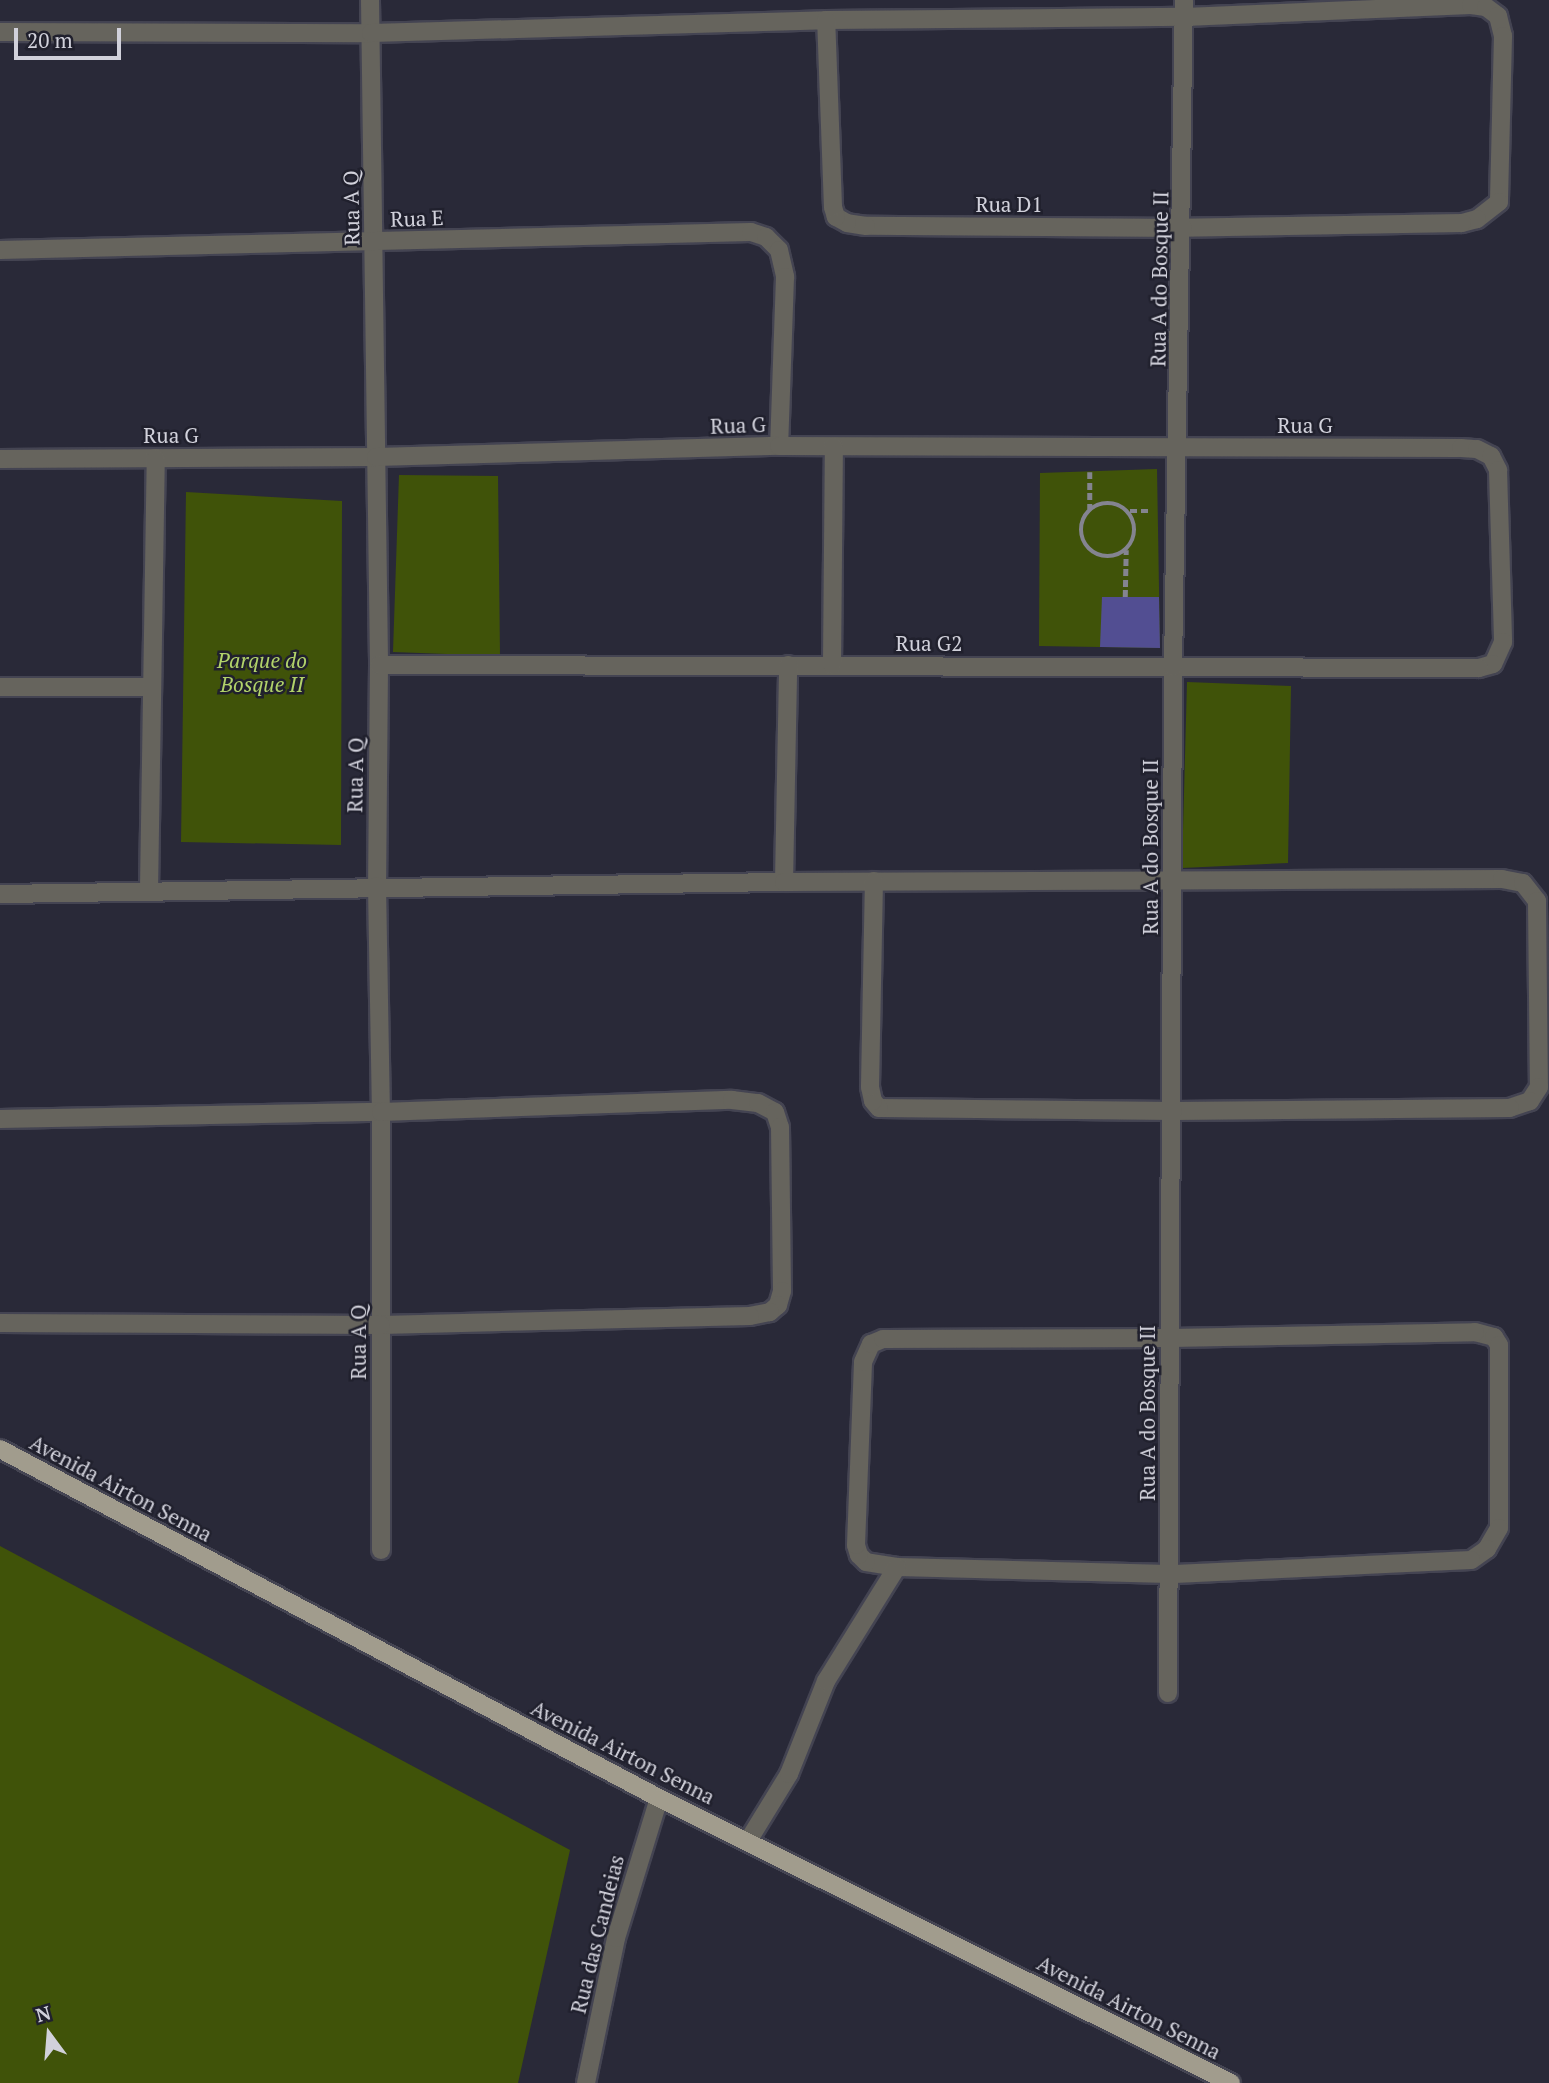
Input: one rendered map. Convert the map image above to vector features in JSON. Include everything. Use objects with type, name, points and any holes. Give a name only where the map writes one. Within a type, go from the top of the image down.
[{"type":"main road","name":"Avenida Airton Senna","points":[[0,1449],[659,1798],[1231,2083]]},
{"type":"street","name":"Rua A Q","points":[[370,0],[379,666],[377,886],[381,1112],[381,1549]]},
{"type":"street","name":"Rua D1","points":[[826,20],[831,188],[836,217],[847,223],[866,226],[1183,228],[1462,223],[1489,212],[1499,202],[1503,36],[1497,16],[1486,7],[1184,8]]},
{"type":"street","points":[[0,32],[371,33],[1184,8]]},
{"type":"street","name":"Rua A do Bosque II","points":[[1168,1693],[1173,1111],[1173,667],[1183,228],[1184,8]]},
{"type":"street","name":"Rua E","points":[[0,250],[751,232],[766,237],[779,250],[785,276],[779,446]]},
{"type":"street","name":"Rua G","points":[[0,459],[376,457],[779,446],[1477,449],[1491,456],[1498,470],[1503,642],[1493,664],[1479,668]]},
{"type":"street","points":[[832,665],[834,447]]},
{"type":"street","points":[[149,890],[156,458]]},
{"type":"street","points":[[783,882],[788,665]]},
{"type":"street","name":"Rua G2","points":[[379,666],[1479,668]]},
{"type":"street","points":[[0,687],[152,687]]},
{"type":"street","points":[[0,894],[377,886],[874,881],[1502,879],[1523,883],[1538,901],[1539,1087],[1530,1101],[1510,1108],[1173,1111],[879,1108],[873,1101],[870,1087],[874,881]]},
{"type":"street","points":[[0,1119],[381,1112],[732,1100],[758,1103],[775,1112],[780,1127],[782,1291],[778,1305],[770,1312],[750,1317],[381,1325],[0,1323]]},
{"type":"street","points":[[1475,1332],[1494,1337],[1499,1345],[1499,1528],[1487,1549],[1471,1560],[1169,1574],[897,1567],[866,1562],[859,1555],[856,1545],[863,1362],[871,1345],[883,1339],[1171,1338],[1475,1332]]},
{"type":"street","points":[[748,1841],[789,1774],[826,1681],[897,1567]]},
{"type":"street","name":"Rua das Candeias","points":[[586,2083],[616,1938],[659,1798]]},
{"type":"path","points":[[1089,448],[1090,510]]},
{"type":"path","points":[[1114,503],[1129,511],[1135,528],[1135,538],[1126,549],[1105,557],[1088,548],[1081,533],[1085,516],[1090,510],[1114,503]]},
{"type":"path","points":[[1125,597],[1126,549]]},
{"type":"green space","points":[[1157,469],[1160,648],[1039,646],[1040,473]]},
{"type":"green space","points":[[399,475],[498,476],[500,656],[393,652]]},
{"type":"green space","name":"Parque do Bosque II","points":[[186,492],[342,501],[341,845],[181,842]]},
{"type":"green space","points":[[1187,682],[1291,686],[1288,863],[1182,868]]},
{"type":"green space","points":[[0,1546],[570,1850],[518,2083],[0,2083]]},
{"type":"building","points":[[1102,597],[1159,597],[1160,648],[1100,647]]}]
